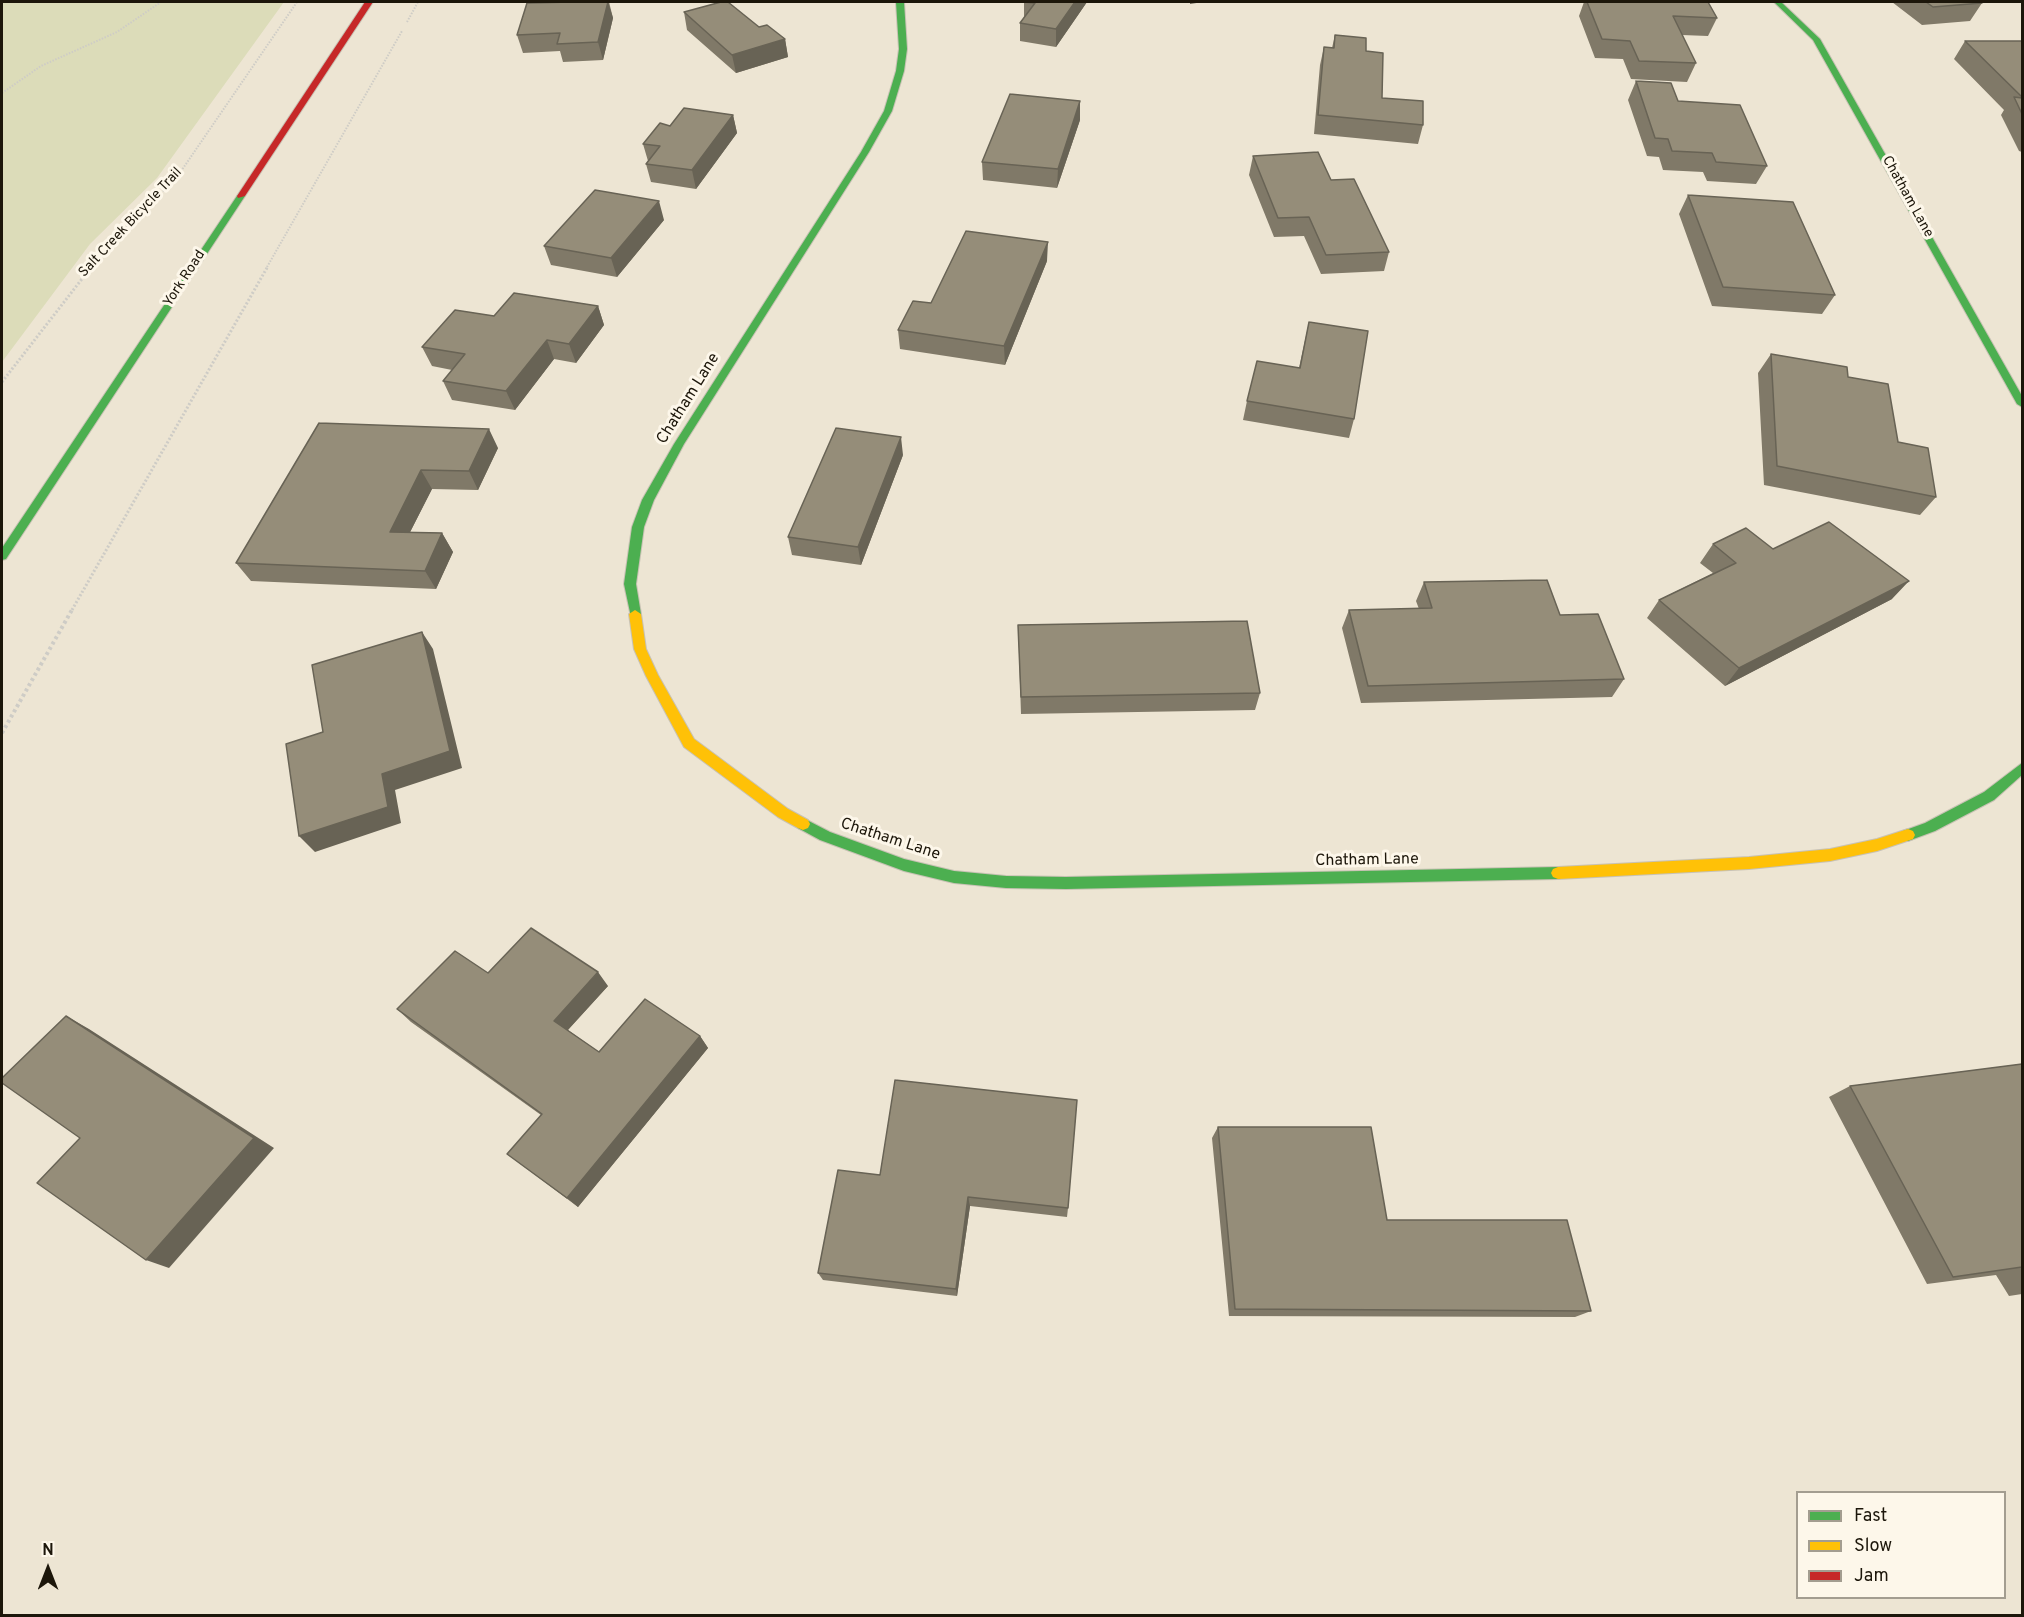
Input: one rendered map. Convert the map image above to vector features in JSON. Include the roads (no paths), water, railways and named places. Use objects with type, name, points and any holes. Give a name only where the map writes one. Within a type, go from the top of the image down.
[{"type":"street","name":"York Road","points":[[2,556],[369,2]]},
{"type":"street","name":"Chatham Lane","points":[[900,2],[903,49],[900,71],[888,111],[865,152],[679,444],[648,500],[638,527],[631,572],[630,584],[640,649],[652,676],[689,743],[783,813],[825,836],[904,865],[954,877],[1006,882],[1078,883],[1579,873],[1749,863],[1830,855],[1877,845],[1930,827],[1989,796],[2022,768]]},
{"type":"street","name":"Chatham Lane","points":[[1777,2],[1816,39],[2022,404]]}]
